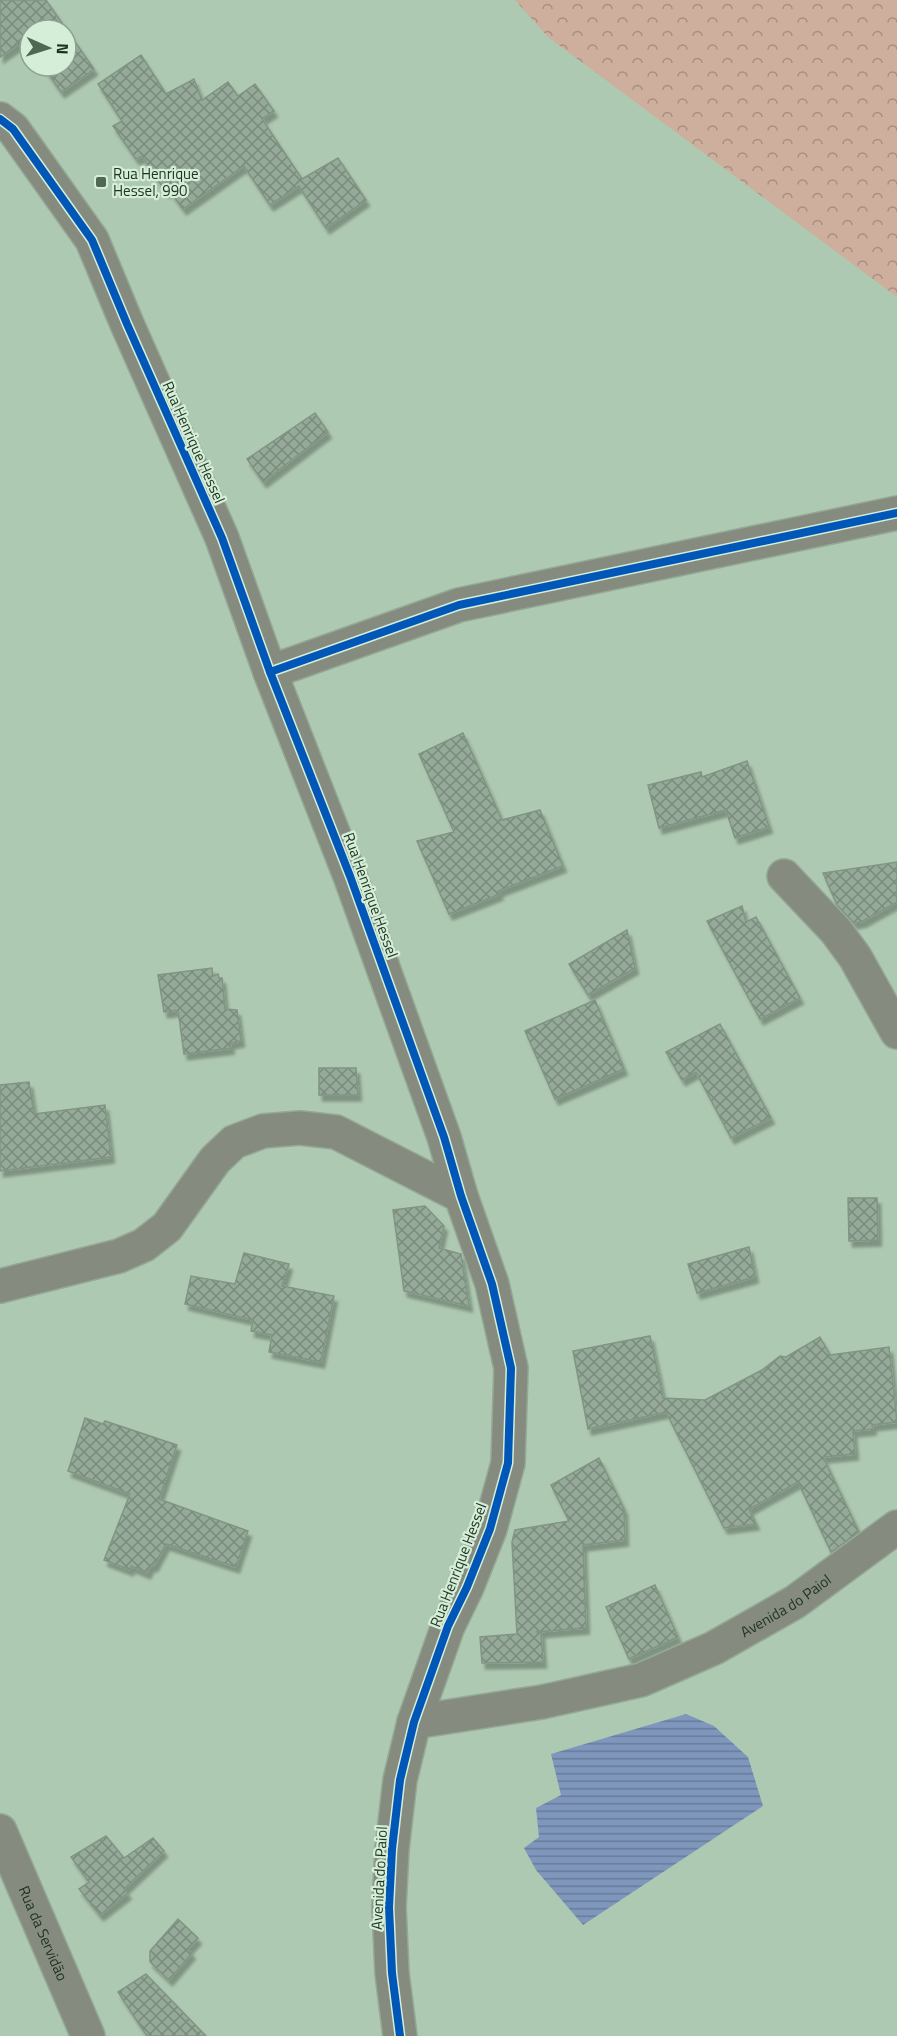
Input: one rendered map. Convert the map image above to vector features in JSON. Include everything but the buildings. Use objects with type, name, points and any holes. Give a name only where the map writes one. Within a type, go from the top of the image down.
[{"type":"street","name":"Rua Henrique Hessel","points":[[0,119],[13,129],[92,240],[222,538],[270,672],[362,909],[444,1137],[461,1196],[492,1284],[511,1368],[508,1463],[490,1529],[467,1587],[448,1626],[414,1722]]},
{"type":"street","points":[[270,672],[459,605],[897,513]]},
{"type":"street","points":[[784,876],[855,957],[897,1032]]},
{"type":"street","points":[[0,1286],[119,1256],[144,1245],[167,1227],[214,1160],[234,1142],[263,1131],[300,1128],[336,1132],[383,1154],[461,1196]]},
{"type":"street","name":"Avenida do Paiol","points":[[400,2036],[392,1973],[389,1907],[392,1849],[400,1780],[414,1722],[542,1702],[641,1680],[714,1648],[795,1602],[897,1527]]},
{"type":"street","name":"Rua da Servidão","points":[[0,1831],[88,2036]]},
{"type":"green space","points":[[515,0],[897,0],[897,297],[548,37]]},
{"type":"water","points":[[686,1714],[714,1726],[748,1757],[763,1806],[583,1925],[536,1870],[524,1848],[539,1837],[536,1808],[561,1795],[551,1754]]},
{"type":"cycle path","points":[[0,119],[13,129],[92,240],[222,538],[270,672],[350,876],[444,1137],[461,1196],[492,1284],[511,1368],[508,1463],[490,1529],[467,1587],[448,1626],[414,1722],[400,1780],[392,1849],[389,1907],[392,1973],[400,2036]]},
{"type":"cycle path","points":[[270,672],[459,605],[897,513]]},
{"type":"place","name":"Rua Henrique Hessel, 990","points":[[101,182]]}]
